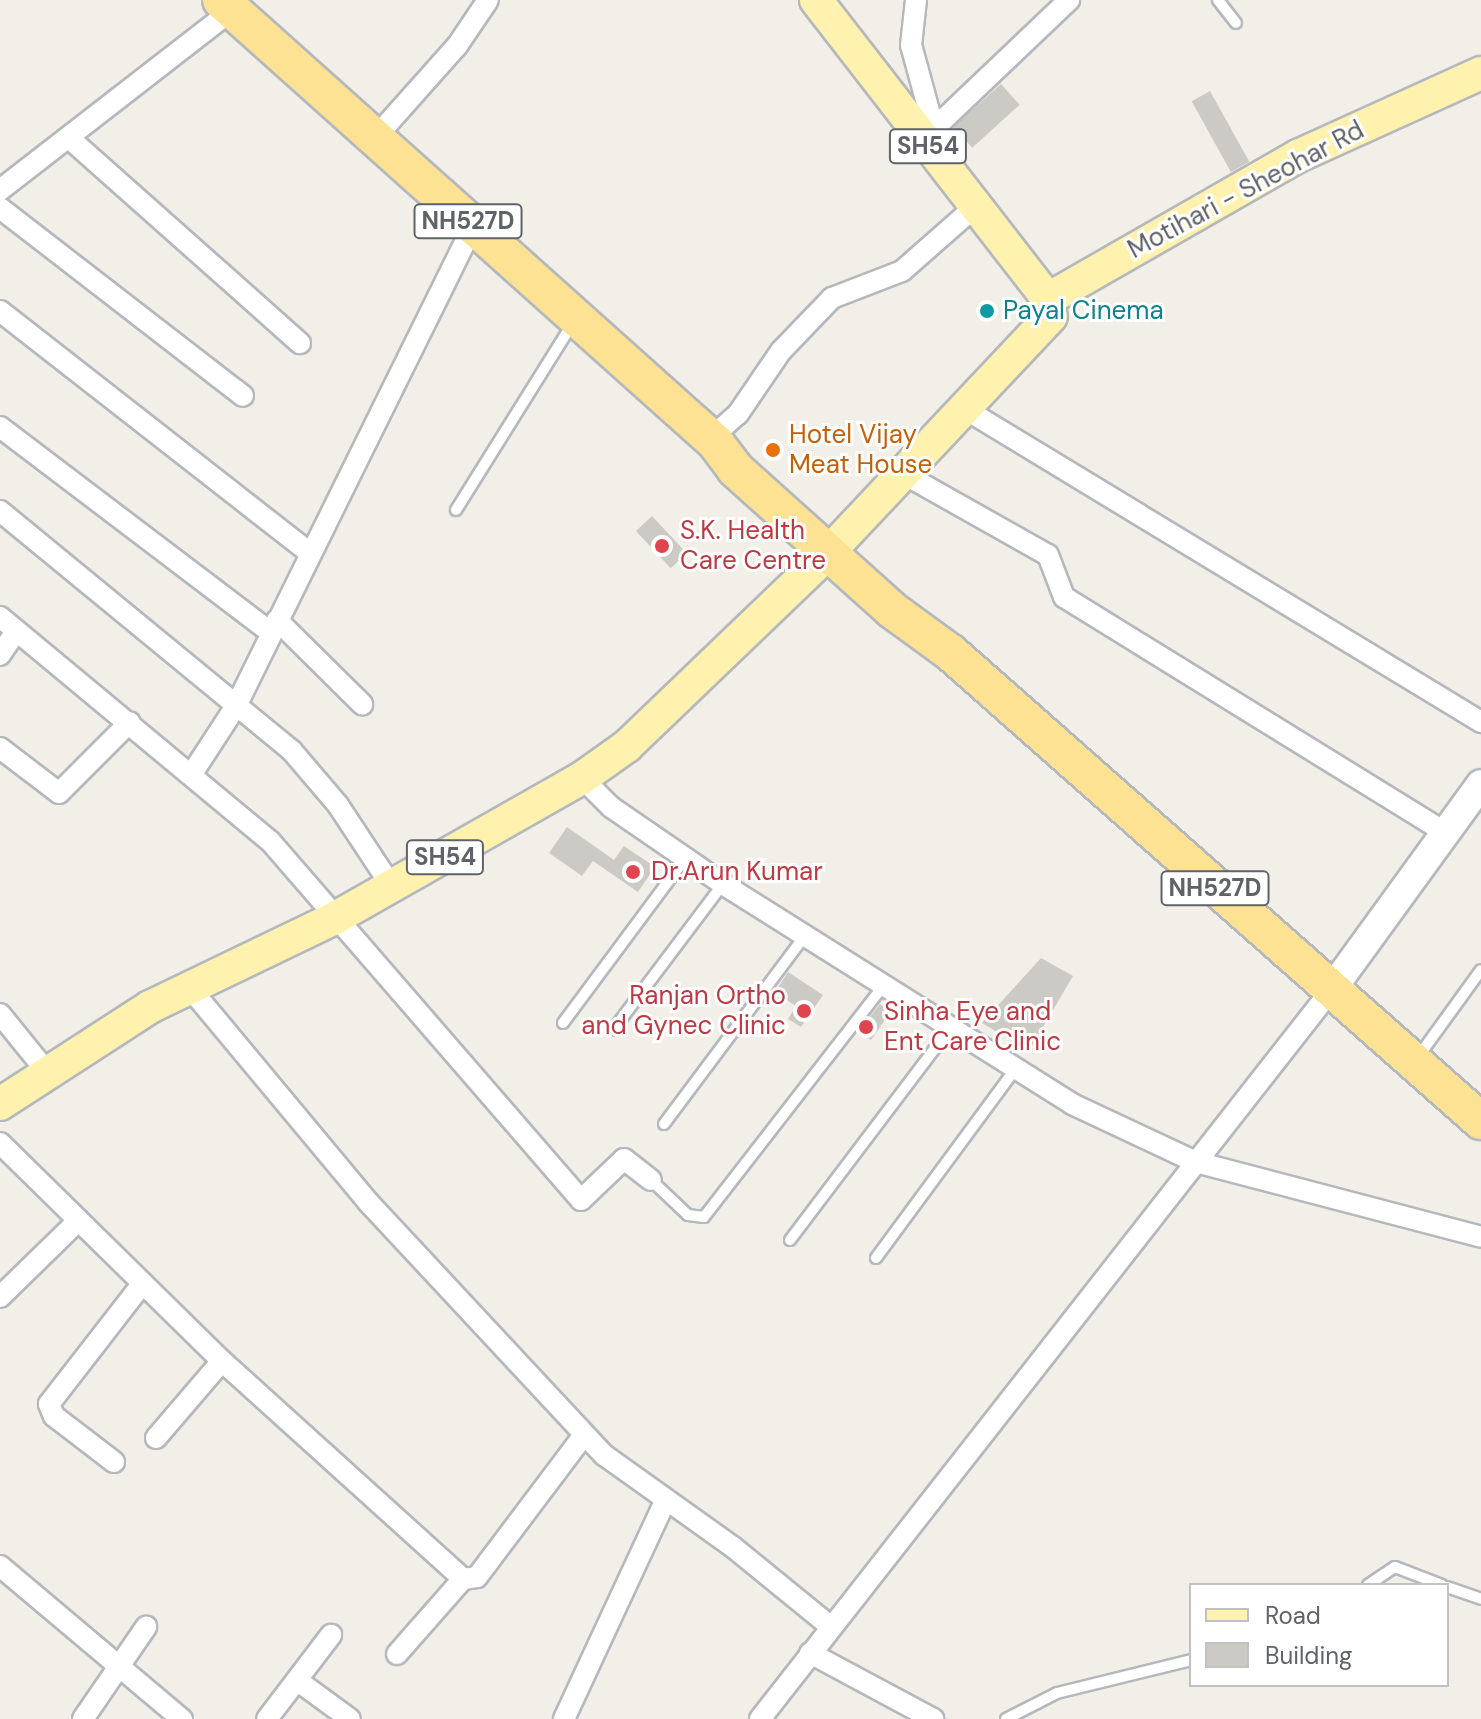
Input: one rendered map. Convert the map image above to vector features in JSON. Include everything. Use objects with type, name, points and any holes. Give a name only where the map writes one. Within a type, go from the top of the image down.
[{"type":"highway","name":"NH527D","points":[[232,4],[374,139],[713,440],[735,469],[835,546],[923,637],[951,653],[1481,1121]]},
{"type":"main road","name":"SH54","points":[[0,1104],[47,1072],[189,987],[337,917],[582,778],[661,717],[835,546],[965,409],[1050,300],[976,206],[928,134],[816,0]]},
{"type":"main road","name":"Motihari - Sheohar Rd","points":[[1050,300],[1298,156],[1481,73]]},
{"type":"street","points":[[374,139],[457,46],[488,0]]},
{"type":"street","points":[[916,0],[911,45],[928,134]]},
{"type":"street","points":[[928,134],[1069,0]]},
{"type":"street","points":[[0,190],[69,138],[232,4]]},
{"type":"street","points":[[69,138],[300,343]]},
{"type":"street","points":[[713,440],[738,414],[781,351],[832,298],[902,271],[976,206]]},
{"type":"street","points":[[0,208],[243,396]]},
{"type":"street","points":[[193,772],[236,706],[308,552],[473,226]]},
{"type":"street","points":[[0,311],[308,552]]},
{"type":"street","points":[[965,409],[1481,722]]},
{"type":"street","points":[[0,427],[274,627],[362,704]]},
{"type":"street","points":[[904,474],[1048,555],[1064,597],[1446,833]]},
{"type":"street","points":[[0,511],[236,706],[318,779],[392,887]]},
{"type":"street","points":[[0,617],[193,772],[270,841],[581,1200],[624,1159],[651,1180]]},
{"type":"street","points":[[0,655],[16,631]]},
{"type":"street","points":[[0,748],[59,793],[130,722]]},
{"type":"street","points":[[582,778],[611,807],[685,859],[1072,1104],[1196,1162],[1481,1237]]},
{"type":"street","points":[[760,1719],[1332,989],[1481,784]]},
{"type":"street","points":[[189,987],[368,1202],[584,1435],[665,1501],[733,1547],[830,1626]]},
{"type":"street","points":[[0,1014],[47,1072]]},
{"type":"street","points":[[0,1143],[222,1361],[463,1579]]},
{"type":"street","points":[[0,1297],[79,1220]]},
{"type":"street","points":[[114,1462],[54,1416],[49,1404],[143,1283]]},
{"type":"street","points":[[156,1438],[222,1361]]},
{"type":"street","points":[[397,1654],[463,1579],[477,1577],[584,1435]]},
{"type":"street","points":[[564,1719],[665,1501]]},
{"type":"street","points":[[0,1566],[182,1719]]},
{"type":"street","points":[[83,1719],[146,1627]]},
{"type":"street","points":[[267,1719],[331,1635]]},
{"type":"street","points":[[810,1653],[933,1719]]},
{"type":"street","points":[[298,1681],[350,1719]]},
{"type":"lane","points":[[1218,0],[1236,23]]},
{"type":"lane","points":[[456,510],[576,318]]},
{"type":"lane","points":[[563,1023],[685,859]]},
{"type":"lane","points":[[613,1030],[723,884]]},
{"type":"lane","points":[[664,1124],[804,937]]},
{"type":"lane","points":[[1415,1062],[1481,970]]},
{"type":"lane","points":[[651,1180],[688,1215],[704,1217],[885,984]]},
{"type":"lane","points":[[790,1240],[951,1027]]},
{"type":"lane","points":[[876,1258],[1016,1068]]},
{"type":"lane","points":[[1371,1583],[1395,1567],[1437,1583]]},
{"type":"lane","points":[[1449,1587],[1481,1599]]},
{"type":"lane","points":[[1006,1719],[1057,1693],[1189,1660]]},
{"type":"building","points":[[1001,84],[1020,105],[972,148],[953,127]]},
{"type":"building","points":[[1210,91],[1249,162],[1231,172],[1192,101]]},
{"type":"building","points":[[652,516],[687,553],[671,568],[636,531]]},
{"type":"building","points":[[567,827],[614,860],[624,846],[655,867],[638,892],[593,861],[582,876],[549,853]]},
{"type":"building","points":[[1041,958],[1073,976],[1029,1051],[982,1023]]},
{"type":"building","points":[[788,972],[823,995],[801,1027],[788,1019],[796,1006],[775,992]]},
{"type":"building","points":[[880,1004],[891,1011],[871,1040],[858,1032]]},
{"type":"place","name":"Payal Cinema","points":[[987,311]]},
{"type":"place","name":"Hotel Vijay Meat House","points":[[773,450]]},
{"type":"place","name":"S.K. Health Care Centre","points":[[662,546]]},
{"type":"place","name":"Dr.Arun Kumar","points":[[633,872]]},
{"type":"place","name":"Ranjan Ortho and Gynec Clinic","points":[[804,1011]]},
{"type":"place","name":"Sinha Eye and Ent Care Clinic","points":[[866,1027]]}]
